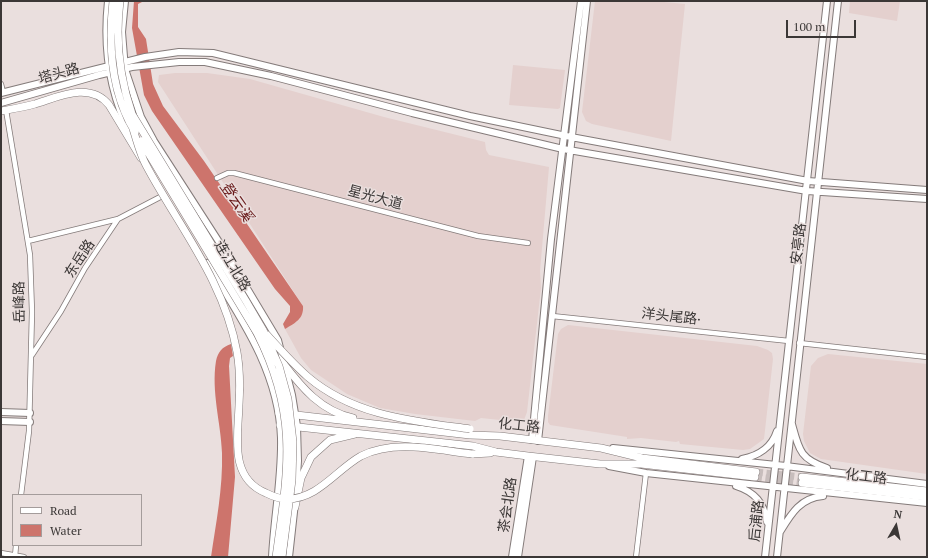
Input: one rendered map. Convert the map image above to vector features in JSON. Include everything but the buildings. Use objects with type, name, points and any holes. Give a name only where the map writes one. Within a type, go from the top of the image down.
[{"type":"highway","name":"连江北路","points":[[113,1],[110,40],[113,71],[122,103],[133,129],[257,333],[273,368],[282,400],[287,442],[286,480],[276,557]]},
{"type":"highway","name":"连江北路","points":[[120,1],[117,24],[117,55],[123,87],[132,114],[263,330],[284,381],[292,423],[293,468],[282,557]]},
{"type":"highway","points":[[3,110],[24,107],[76,93],[94,93],[104,99],[109,105],[216,284],[228,315],[237,353],[239,376],[237,453],[244,475],[252,485],[273,497],[286,499],[300,498],[325,484],[348,464],[376,450],[394,447],[416,447],[472,454],[496,452]]},
{"type":"highway","points":[[133,129],[145,163]]},
{"type":"highway","points":[[263,330],[308,377],[335,395],[362,409],[391,417],[470,429],[500,436]]},
{"type":"highway","points":[[283,363],[309,394],[330,410],[347,417],[394,427]]},
{"type":"highway","name":"化工路","points":[[279,413],[394,427],[470,435],[500,436],[601,448],[642,458],[755,474],[641,464],[600,464],[496,452],[473,446],[280,425]]},
{"type":"highway","points":[[295,507],[301,478],[311,457],[330,440],[360,433]]},
{"type":"highway","name":"化工路","points":[[927,491],[802,480],[927,497]]},
{"type":"main road","points":[[108,1],[106,39],[108,66],[115,99],[123,120],[164,195],[250,333],[270,375],[279,413],[280,425],[280,462],[272,557]]},
{"type":"main road","points":[[125,1],[122,32],[125,69],[137,107],[146,127],[272,328],[278,340],[297,426],[298,465],[289,557]]},
{"type":"main road","points":[[568,136],[581,1]]},
{"type":"main road","points":[[535,440],[550,249],[587,1]]},
{"type":"main road","name":"安亭路","points":[[773,488],[827,1]]},
{"type":"main road","name":"安亭路","points":[[784,489],[838,1]]},
{"type":"main road","name":"塔头路","points":[[2,93],[124,62],[175,53],[202,52],[221,54],[470,116],[568,136],[808,181],[927,190]]},
{"type":"main road","name":"塔头路","points":[[1,103],[125,69],[148,65],[186,62],[217,64],[566,149],[807,191],[927,199]]},
{"type":"main road","points":[[535,440],[552,316],[566,149]]},
{"type":"main road","points":[[1,412],[30,413]]},
{"type":"main road","points":[[733,460],[759,454],[766,448],[775,435],[780,420]]},
{"type":"main road","points":[[1,421],[30,422]]},
{"type":"main road","points":[[791,421],[799,446],[806,458],[812,463],[838,472]]},
{"type":"main road","points":[[601,448],[775,464],[927,484]]},
{"type":"main road","name":"茶会北路","points":[[512,557],[530,456]]},
{"type":"main road","name":"茶会北路","points":[[518,557],[530,456]]},
{"type":"main road","points":[[600,464],[646,473],[721,482],[927,503]]},
{"type":"main road","points":[[721,482],[748,490],[758,498],[764,511],[768,532]]},
{"type":"main road","name":"后浦路","points":[[765,557],[773,488]]},
{"type":"main road","name":"后浦路","points":[[777,557],[784,489]]},
{"type":"main road","points":[[779,533],[801,503],[814,497],[837,494]]},
{"type":"street","points":[[1,84],[2,93]]},
{"type":"street","name":"岳峰路","points":[[3,110],[30,255],[32,312],[30,422],[21,494]]},
{"type":"street","name":"星光大道","points":[[217,178],[228,173],[234,173],[478,236],[528,242]]},
{"type":"street","name":"东岳路","points":[[32,355],[61,311],[85,268],[118,219],[164,195]]},
{"type":"street","points":[[28,241],[118,219]]},
{"type":"street","name":"洋头尾路·","points":[[552,316],[789,341]]},
{"type":"street","points":[[800,343],[927,357]]},
{"type":"street","points":[[636,557],[646,473]]},
{"type":"street","points":[[15,556],[16,546]]},
{"type":"street","points":[[1,553],[24,557]]},
{"type":"shaded area","points":[[595,1],[654,1],[685,4],[671,141],[592,124],[586,121],[582,112]]},
{"type":"shaded area","points":[[850,1],[900,1],[897,21],[849,13]]},
{"type":"shaded area","points":[[513,65],[565,70],[560,108],[509,105]]},
{"type":"shaded area","points":[[175,73],[207,73],[250,79],[384,117],[485,142],[486,150],[489,155],[549,167],[540,271],[541,288],[527,412],[524,420],[519,422],[481,418],[475,421],[380,408],[347,394],[311,370],[301,358],[285,329],[299,320],[303,312],[303,306],[158,82],[159,75]]},
{"type":"shaded area","points":[[568,325],[757,346],[768,350],[772,353],[773,359],[764,439],[750,449],[743,450],[680,444],[679,441],[676,442],[641,438],[627,439],[627,437],[550,425],[548,422],[548,416],[558,334],[561,329]]},
{"type":"shaded area","points":[[828,354],[927,364],[927,474],[821,459],[810,453],[804,441],[803,434],[811,366],[818,358]]},
{"type":"water","points":[[134,1],[144,1],[138,4],[138,27],[146,39],[153,84],[163,106],[204,161],[303,306],[300,317],[295,323],[285,329],[283,324],[290,312],[290,306],[275,289],[152,111],[144,95],[132,28]]},
{"type":"water","points":[[231,344],[233,356],[230,358],[229,366],[235,477],[228,557],[211,557],[219,505],[222,466],[221,442],[215,396],[216,361],[219,352]]},
{"type":"tunnel","points":[[756,472],[802,477]]},
{"type":"tunnel","points":[[755,477],[802,483]]},
{"type":"water label","name":"登云溪","points":[[236,202]]}]
